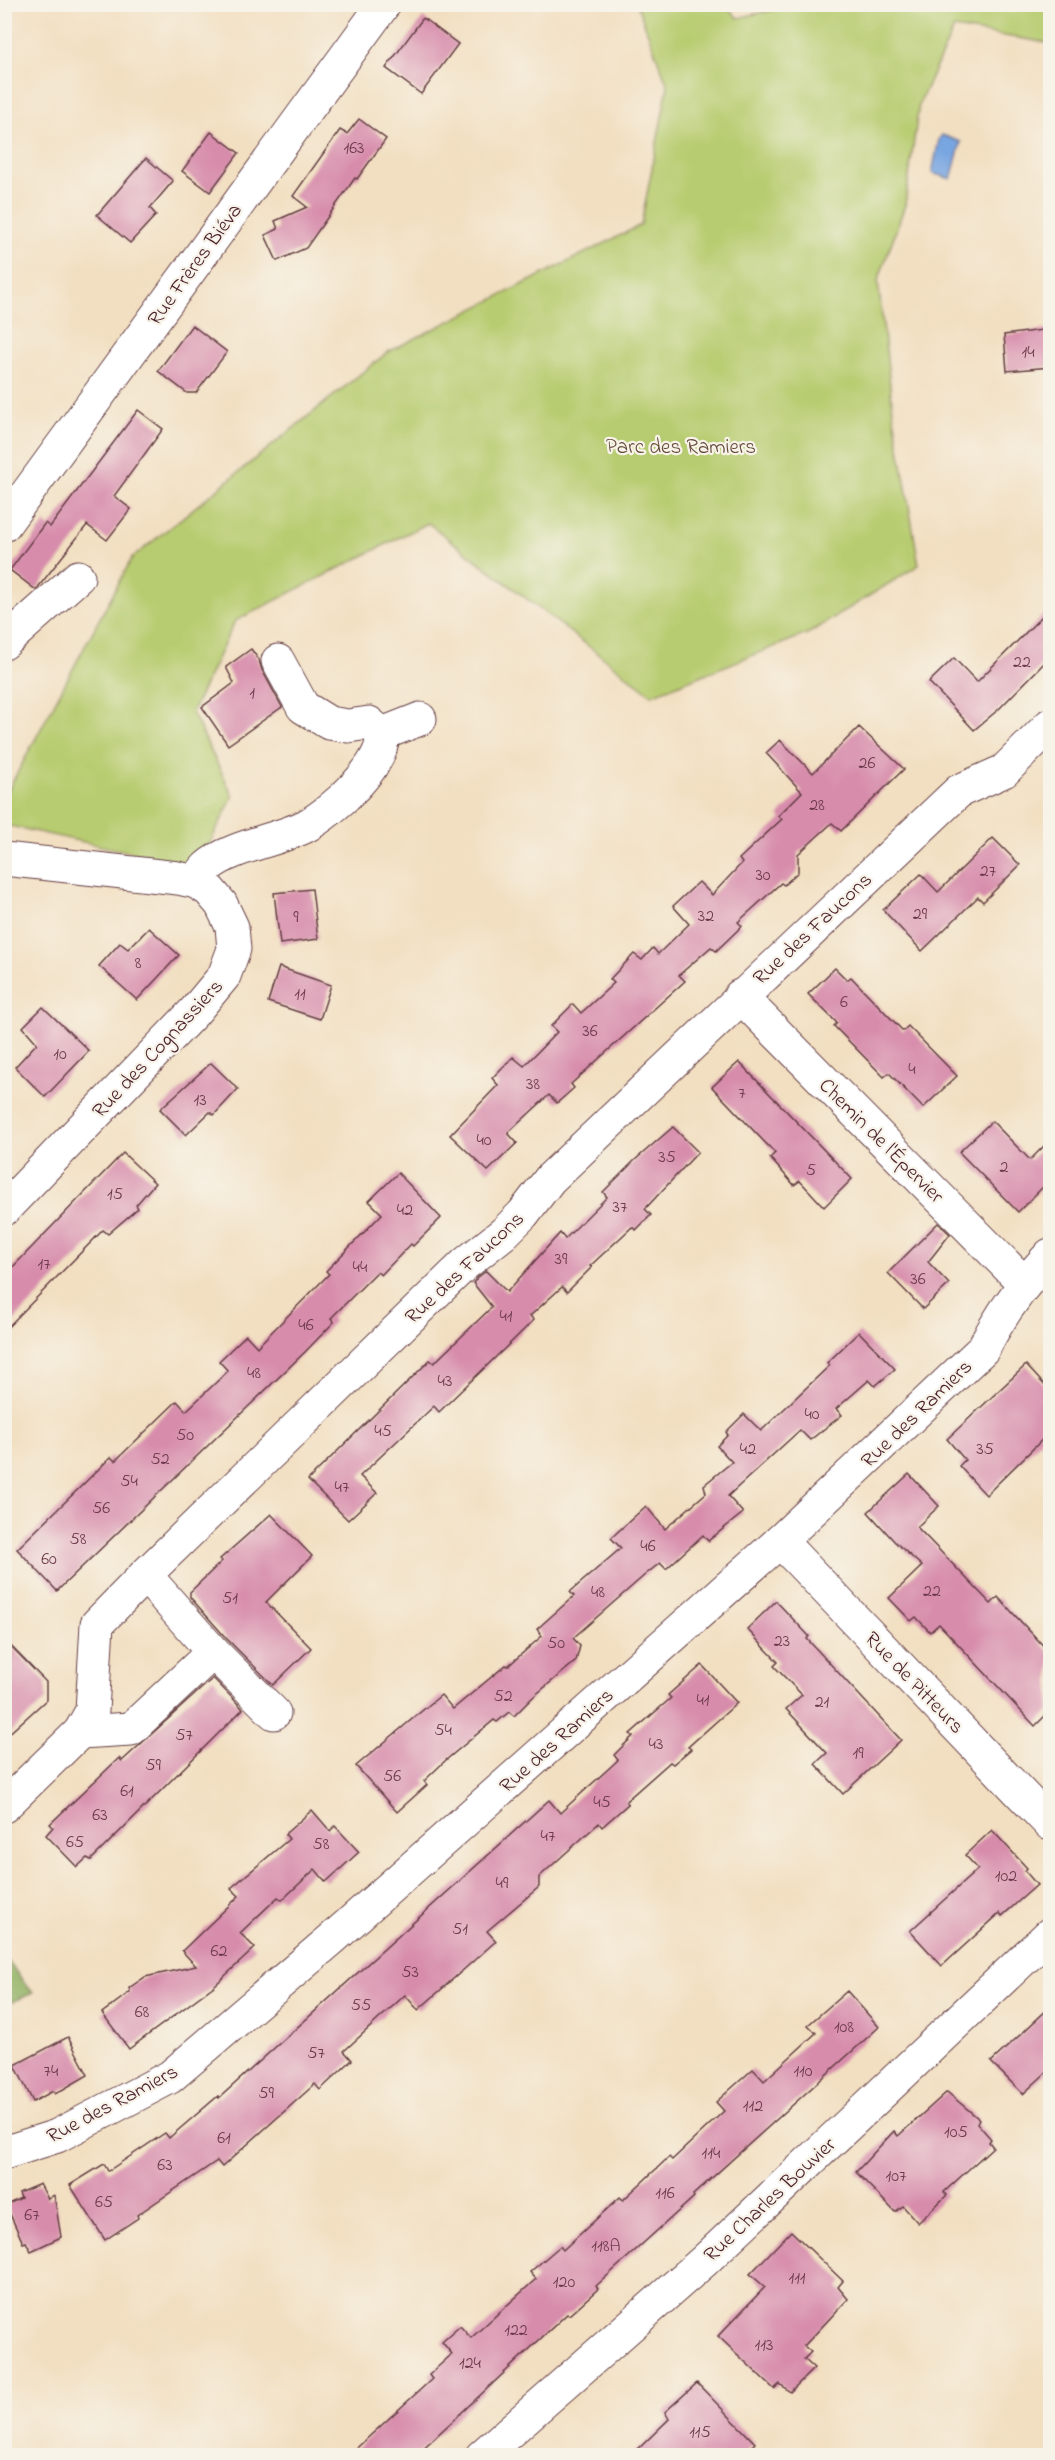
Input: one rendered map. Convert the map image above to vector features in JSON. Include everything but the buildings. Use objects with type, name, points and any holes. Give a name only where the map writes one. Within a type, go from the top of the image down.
[{"type":"street","name":"Rue Frères Biéva","points":[[4,525],[384,4]]},
{"type":"street","points":[[4,643],[78,577]]},
{"type":"street","points":[[4,858],[196,882],[208,866],[232,854],[306,826],[333,807],[374,763],[384,744],[382,734],[369,723],[348,726],[329,723],[303,707],[278,661]]},
{"type":"street","points":[[382,734],[420,719]]},
{"type":"street","name":"Rue des Faucons","points":[[4,1806],[80,1732],[92,1711],[97,1624],[465,1264],[504,1233],[523,1214],[550,1179],[740,996],[959,790],[1004,771],[1050,725]]},
{"type":"street","name":"Rue des Cognassiers","points":[[4,1209],[194,1012],[224,976],[234,950],[232,927],[221,904],[209,890],[196,882]]},
{"type":"street","name":"Chemin de l'Épervier","points":[[740,996],[1024,1283]]},
{"type":"street","name":"Rue des Ramiers","points":[[4,2153],[57,2136],[170,2076],[333,1938],[780,1541],[983,1349],[998,1321],[1024,1283],[1050,1255]]},
{"type":"street","name":"Rue de Pitteurs","points":[[780,1541],[1050,1824]]},
{"type":"street","points":[[145,1575],[213,1652],[274,1713]]},
{"type":"street","points":[[80,1732],[131,1729],[213,1652]]},
{"type":"street","name":"Rue Charles Bouvier","points":[[482,2456],[704,2261],[1050,1934]]},
{"type":"green space","name":"Parc des Ramiers","points":[[799,4],[1050,5],[1050,43],[954,28],[919,104],[905,205],[878,281],[893,411],[919,565],[809,633],[652,695],[428,523],[235,621],[192,712],[233,796],[198,867],[5,825],[5,796],[132,558],[388,352],[641,225],[668,86],[637,5],[725,5],[738,18]]},
{"type":"green space","points":[[4,1957],[33,1993],[5,2005],[4,2005]]},
{"type":"water","points":[[942,135],[961,142],[951,179],[932,173],[939,139]]}]
